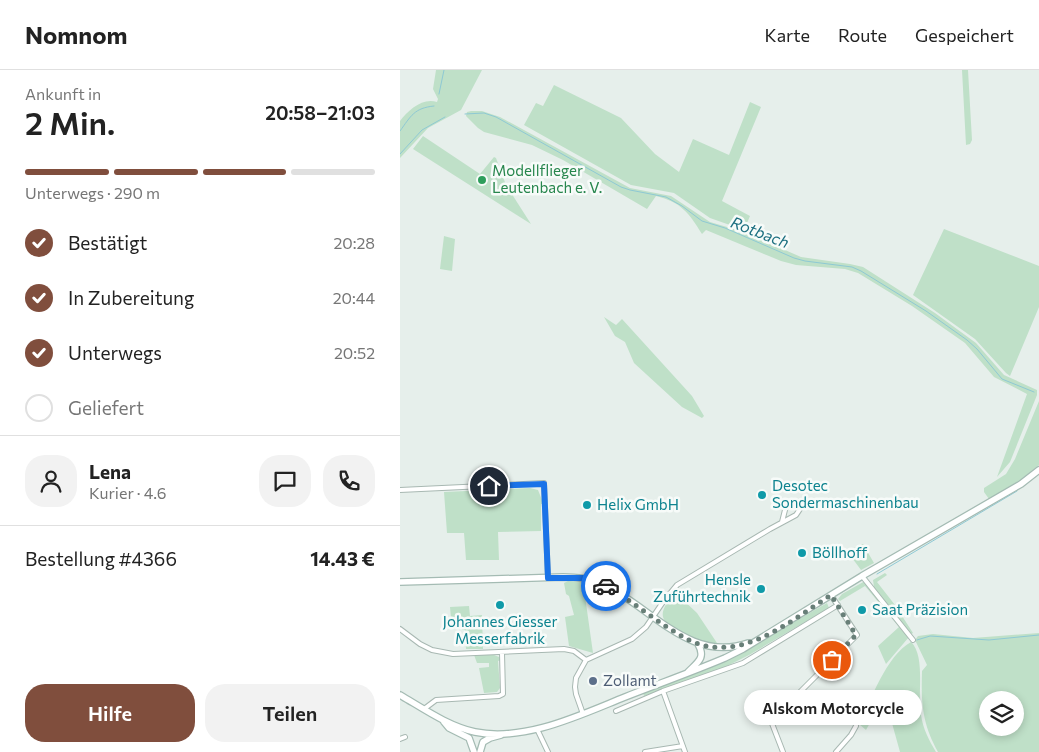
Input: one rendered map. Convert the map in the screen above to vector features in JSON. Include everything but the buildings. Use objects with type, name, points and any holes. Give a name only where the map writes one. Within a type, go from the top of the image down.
[{"type":"main road","points":[[480,752],[483,742],[493,737],[537,729],[583,714],[724,658],[1021,484],[1039,470]]},
{"type":"main road","points":[[400,582],[576,577],[600,583],[682,636],[698,644],[712,647],[729,647],[759,639]]},
{"type":"main road","points":[[687,673],[702,656],[698,644]]},
{"type":"main road","points":[[400,695],[443,720],[469,730],[506,734]]},
{"type":"main road","points":[[443,720],[449,728],[469,738],[474,752]]},
{"type":"street","points":[[400,490],[544,484],[548,578]]},
{"type":"street","points":[[583,714],[575,687],[576,678],[586,660],[632,639],[646,627],[677,585],[798,514],[800,506],[797,503],[791,502],[787,504],[782,522]]},
{"type":"street","points":[[862,576],[913,640]]},
{"type":"street","points":[[783,752],[771,721],[856,635],[831,595]]},
{"type":"street","points":[[616,711],[663,691],[743,663],[838,605]]},
{"type":"street","points":[[400,629],[420,644],[452,654],[564,649],[574,651],[586,660]]},
{"type":"street","points":[[424,709],[436,700],[499,696],[503,694],[502,653]]},
{"type":"street","points":[[663,691],[685,752]]},
{"type":"street","points":[[836,752],[851,735],[856,726]]},
{"type":"street","points":[[537,729],[548,752]]},
{"type":"street","points":[[400,739],[405,737]]},
{"type":"street","points":[[645,752],[683,746]]},
{"type":"green space","points":[[436,70],[482,70],[461,110],[428,128],[400,158],[400,121],[407,113],[421,103],[426,101],[437,102],[438,99],[433,89]]},
{"type":"green space","points":[[962,70],[968,70],[972,140],[970,144],[966,145]]},
{"type":"green space","points":[[554,85],[621,118],[655,154],[679,172],[693,139],[729,155],[750,102],[761,107],[722,201],[750,216],[744,230],[710,218],[674,193],[631,185],[524,125],[536,103],[543,106]]},
{"type":"green space","points":[[482,111],[500,117],[630,188],[671,196],[710,222],[744,232],[801,257],[863,267],[935,313],[976,343],[1004,375],[1037,390],[1037,395],[1010,462],[997,477],[1027,394],[994,377],[965,343],[912,306],[858,273],[845,269],[796,265],[781,261],[706,230],[702,234],[684,209],[665,198],[656,196],[647,209],[563,160],[532,145],[484,132],[466,116],[467,112]]},
{"type":"green space","name":"Modellflieger Leutenbach e. V.","points":[[423,136],[480,174],[494,157],[496,158],[506,185],[531,224],[413,149]]},
{"type":"green space","points":[[944,229],[1039,266],[1039,307],[1010,376],[975,339],[913,295]]},
{"type":"green space","points":[[444,236],[455,239],[452,271],[440,269]]},
{"type":"green space","points":[[604,317],[616,325],[622,319],[692,396],[704,416],[702,418],[682,407],[634,363],[625,342],[615,336]]},
{"type":"green space","points":[[1039,401],[1039,465],[1022,479],[989,499],[984,492],[984,488],[1006,474],[1015,459]]},
{"type":"green space","points":[[530,488],[538,490],[542,500],[541,531],[498,532],[499,560],[466,560],[464,533],[447,533],[444,492]]},
{"type":"green space","points":[[863,544],[874,563],[861,570],[847,551]]},
{"type":"green space","points":[[885,573],[887,575],[877,582],[895,605],[913,633],[911,634],[874,587],[873,580]]},
{"type":"green space","points":[[568,581],[583,582],[593,653],[569,646],[565,617],[574,615],[564,583]]},
{"type":"green space","points":[[865,581],[909,637],[886,664],[878,646],[899,627],[865,586],[840,601],[838,599],[842,594]]},
{"type":"green space","points":[[673,595],[679,596],[697,613],[719,646],[687,636],[666,622],[663,617],[663,611]]},
{"type":"green space","points":[[827,603],[829,608],[749,655],[723,668],[644,696],[643,693],[740,653]]},
{"type":"green space","points":[[469,606],[470,616],[482,615],[483,649],[466,649],[465,630],[462,630],[462,618],[451,618],[450,607]]},
{"type":"green space","points":[[1039,633],[1039,752],[938,752],[929,732],[922,703],[922,671],[927,665],[915,640],[918,636],[933,634],[973,638]]},
{"type":"green space","points":[[911,642],[916,648],[920,666],[920,707],[922,720],[936,752],[900,752],[890,716],[876,712],[866,730],[859,724],[880,679],[894,657]]},
{"type":"green space","points":[[474,655],[494,655],[501,660],[498,661],[500,688],[497,692],[484,693],[479,668],[489,667],[489,663],[477,663]]},
{"type":"waterway","points":[[439,94],[444,70]]},
{"type":"waterway","points":[[400,131],[417,111],[434,106]]},
{"type":"waterway","name":"Rotbach","points":[[465,114],[484,113],[496,117],[621,187],[666,197],[702,221],[725,228],[794,258],[852,267],[861,271],[926,311],[967,340],[1002,379],[1034,392]]},
{"type":"waterway","name":"Rotbach","points":[[400,154],[422,130],[445,117]]},
{"type":"waterway","points":[[877,574],[1017,491]]},
{"type":"waterway","points":[[917,640],[930,636],[989,640],[1039,635]]},
{"type":"way so far","points":[[606,586],[689,640],[705,646],[720,648],[743,645],[759,639],[831,595],[856,635],[832,660]]},
{"type":"place","name":"Modellflieger Leutenbach e. V.","points":[[482,180]]},
{"type":"place","name":"Desotec Sondermaschinenbau","points":[[762,495]]},
{"type":"place","name":"Helix GmbH","points":[[587,505]]},
{"type":"place","name":"Böllhoff","points":[[802,553]]},
{"type":"place","name":"Hensle Zuführtechnik","points":[[761,589]]},
{"type":"place","name":"Johannes Giesser Messerfabrik","points":[[500,605]]},
{"type":"place","name":"Saat Präzision","points":[[862,610]]},
{"type":"place","name":"Alskom Motorcycle","points":[[832,660]]},
{"type":"place","name":"Zollamt","points":[[593,681]]},
{"type":"route","points":[[489,486],[544,484],[548,578],[576,577],[606,586]]}]
